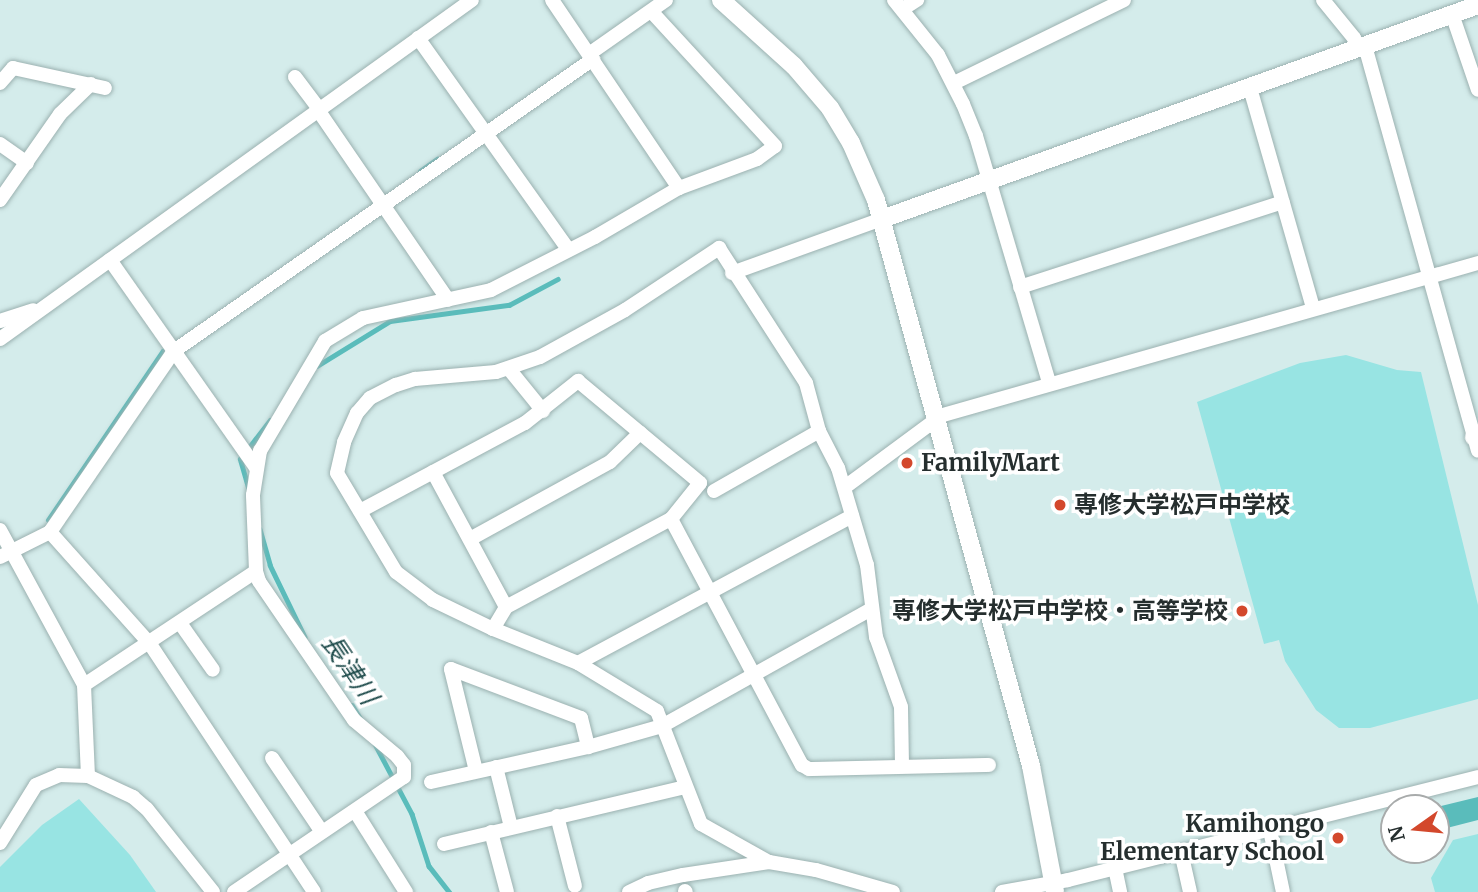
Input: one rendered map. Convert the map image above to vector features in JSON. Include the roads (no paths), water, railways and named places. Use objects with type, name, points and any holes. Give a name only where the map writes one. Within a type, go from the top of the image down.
[{"type":"street","points":[[0,339],[472,0]]},
{"type":"street","points":[[552,0],[679,188]]},
{"type":"street","points":[[6,554],[50,532],[174,351],[487,134],[666,0]]},
{"type":"street","points":[[722,0],[794,66],[830,108],[851,143],[882,219],[1031,766],[1055,888]]},
{"type":"street","points":[[916,0],[898,5],[921,30],[954,83],[976,136],[1049,383]]},
{"type":"street","points":[[954,83],[1124,0]]},
{"type":"street","points":[[1323,0],[1361,48],[1477,441]]},
{"type":"street","points":[[732,273],[1478,5]]},
{"type":"street","points":[[234,892],[404,777],[404,765],[354,720],[259,580],[256,571],[253,495],[260,451],[325,341],[363,318],[491,290],[679,188],[757,159],[775,146],[650,11]]},
{"type":"street","points":[[1452,14],[1478,90]]},
{"type":"street","points":[[418,38],[568,249]]},
{"type":"street","points":[[0,83],[13,68],[98,86],[60,114],[0,200]]},
{"type":"street","points":[[295,77],[448,300]]},
{"type":"street","points":[[1250,88],[1312,308]]},
{"type":"street","points":[[0,144],[27,163]]},
{"type":"street","points":[[1020,287],[1283,202]]},
{"type":"street","points":[[769,862],[701,824],[657,711],[578,663],[493,629],[433,600],[396,572],[337,473],[337,459],[357,413],[370,398],[396,384],[415,379],[509,369],[540,356],[625,310],[719,248],[732,273],[806,383],[819,431],[845,487],[867,565],[876,637],[901,707],[902,765]]},
{"type":"street","points":[[110,260],[256,468]]},
{"type":"street","points":[[845,487],[937,418],[1049,383],[1478,263]]},
{"type":"street","points":[[0,321],[47,305]]},
{"type":"street","points":[[509,369],[544,411]]},
{"type":"street","points":[[360,510],[544,411],[578,381],[700,483],[671,519],[506,607],[493,629]]},
{"type":"street","points":[[714,491],[819,431]]},
{"type":"street","points":[[470,539],[610,462],[640,433]]},
{"type":"street","points":[[433,472],[506,607]]},
{"type":"street","points":[[578,663],[852,516]]},
{"type":"street","points":[[671,519],[802,765],[809,769],[989,765]]},
{"type":"street","points":[[0,530],[6,554],[84,685],[88,776]]},
{"type":"street","points":[[50,532],[150,644],[314,892]]},
{"type":"street","points":[[84,685],[150,644],[256,571]]},
{"type":"street","points":[[431,782],[588,747],[662,726],[871,609]]},
{"type":"street","points":[[180,623],[213,670]]},
{"type":"street","points":[[475,771],[451,668],[581,718],[588,747]]},
{"type":"street","points":[[272,758],[322,832]]},
{"type":"street","points":[[496,767],[512,827]]},
{"type":"street","points":[[0,843],[36,785],[46,778],[71,774],[88,776],[133,797],[147,809],[213,892]]},
{"type":"street","points":[[1002,892],[1055,888],[1115,868],[1478,777]]},
{"type":"street","points":[[444,844],[685,787]]},
{"type":"street","points":[[355,811],[406,892]]},
{"type":"street","points":[[557,816],[575,886]]},
{"type":"street","points":[[1270,830],[1283,892]]},
{"type":"street","points":[[491,832],[507,892]]},
{"type":"street","points":[[1181,852],[1190,892]]},
{"type":"street","points":[[629,892],[648,883],[683,875],[769,862],[816,870],[893,892]]},
{"type":"street","points":[[1115,868],[1120,892]]},
{"type":"waterway","points":[[420,171],[437,159]]},
{"type":"waterway","points":[[317,366],[390,321],[509,305],[558,279]]},
{"type":"waterway","points":[[48,520],[163,351],[170,347]]},
{"type":"waterway","points":[[249,491],[240,459],[270,420]]},
{"type":"waterway","name":"長津川","points":[[260,529],[270,565],[305,637]]},
{"type":"waterway","name":"長津川","points":[[352,705],[362,721]]},
{"type":"waterway","name":"長津川","points":[[375,744],[412,814],[429,866],[449,892]]},
{"type":"place","name":"FamilyMart","points":[[907,463]]},
{"type":"place","name":"専修大学松戸中学校","points":[[1060,505]]},
{"type":"place","name":"専修大学松戸中学校・高等学校","points":[[1242,611]]},
{"type":"place","name":"Kamihongo Elementary School","points":[[1338,838]]}]
